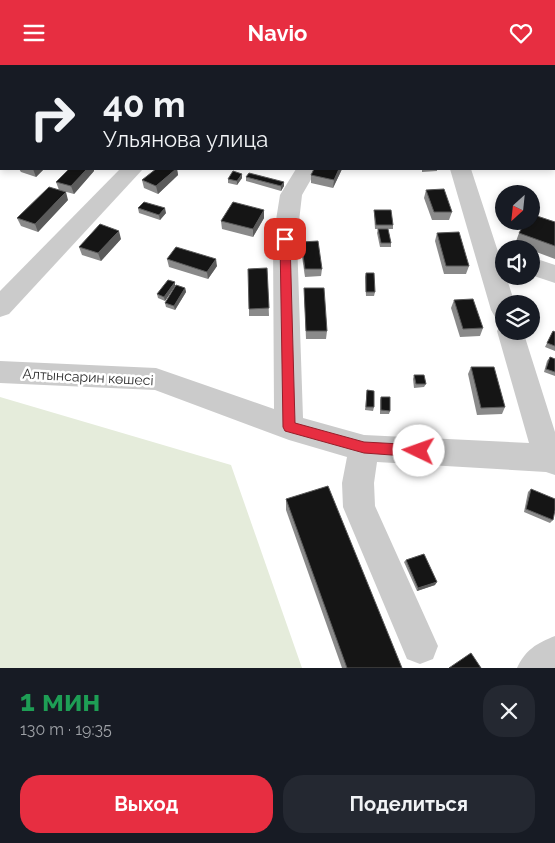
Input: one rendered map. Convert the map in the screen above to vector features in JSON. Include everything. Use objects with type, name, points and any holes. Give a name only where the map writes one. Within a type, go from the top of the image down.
[{"type":"street","points":[[0,307],[131,170]]},
{"type":"street","points":[[289,427],[285,239],[291,195],[305,170]]},
{"type":"street","points":[[460,170],[495,256]]},
{"type":"street","points":[[540,269],[555,274]]},
{"type":"street","points":[[513,340],[552,460]]},
{"type":"street","name":"Алтынсарин көшесі","points":[[0,372],[156,379],[289,427],[364,448],[552,460]]},
{"type":"street","points":[[364,448],[358,483],[359,507],[420,646]]},
{"type":"street","points":[[536,668],[555,654]]},
{"type":"green space","points":[[0,397],[231,465],[302,668],[0,668]]},
{"type":"building","points":[[68,170],[86,170],[71,186],[56,182]]},
{"type":"building","points":[[155,170],[175,170],[156,186],[142,180]]},
{"type":"building","points":[[314,170],[339,170],[334,180],[311,175]]},
{"type":"building","points":[[233,171],[242,174],[237,181],[228,179]]},
{"type":"building","points":[[249,173],[284,182],[281,186],[246,177]]},
{"type":"building","points":[[49,187],[66,192],[35,224],[17,218]]},
{"type":"building","points":[[444,189],[452,212],[434,212],[426,190]]},
{"type":"building","points":[[144,202],[165,208],[159,215],[138,208]]},
{"type":"building","points":[[233,202],[264,210],[253,229],[221,221]]},
{"type":"building","points":[[374,210],[391,210],[393,225],[376,225]]},
{"type":"building","points":[[540,217],[555,222],[555,246],[540,240],[519,233],[521,230],[540,230]]},
{"type":"building","points":[[100,224],[119,231],[98,253],[79,247]]},
{"type":"building","points":[[378,229],[388,229],[391,243],[381,243]]},
{"type":"building","points":[[459,232],[469,266],[446,266],[437,233]]},
{"type":"building","points":[[318,241],[322,269],[305,269],[301,242]]},
{"type":"building","points":[[176,247],[216,259],[207,272],[167,259]]},
{"type":"building","points":[[267,268],[269,308],[249,309],[248,269]]},
{"type":"building","points":[[366,273],[374,273],[375,292],[366,292]]},
{"type":"building","points":[[168,280],[175,282],[164,297],[157,294]]},
{"type":"building","points":[[176,285],[185,288],[174,306],[165,303]]},
{"type":"building","points":[[304,288],[324,288],[327,331],[306,331]]},
{"type":"building","points":[[473,299],[483,328],[463,329],[454,300]]},
{"type":"building","points":[[553,331],[555,332],[555,346],[547,343]]},
{"type":"building","points":[[550,357],[555,359],[555,372],[546,369]]},
{"type":"building","points":[[471,367],[494,367],[505,407],[481,408]]},
{"type":"building","points":[[414,375],[424,375],[426,384],[416,384]]},
{"type":"building","points":[[367,390],[374,391],[374,407],[366,407]]},
{"type":"building","points":[[381,397],[390,397],[390,411],[381,410]]},
{"type":"building","points":[[328,486],[402,668],[347,668],[286,499]]},
{"type":"building","points":[[531,489],[555,499],[553,520],[526,509]]},
{"type":"building","points":[[424,554],[437,582],[418,588],[406,560]]},
{"type":"building","points":[[471,653],[481,668],[449,668]]},
{"type":"route","points":[[285,239],[289,427],[364,448],[419,451]]}]
